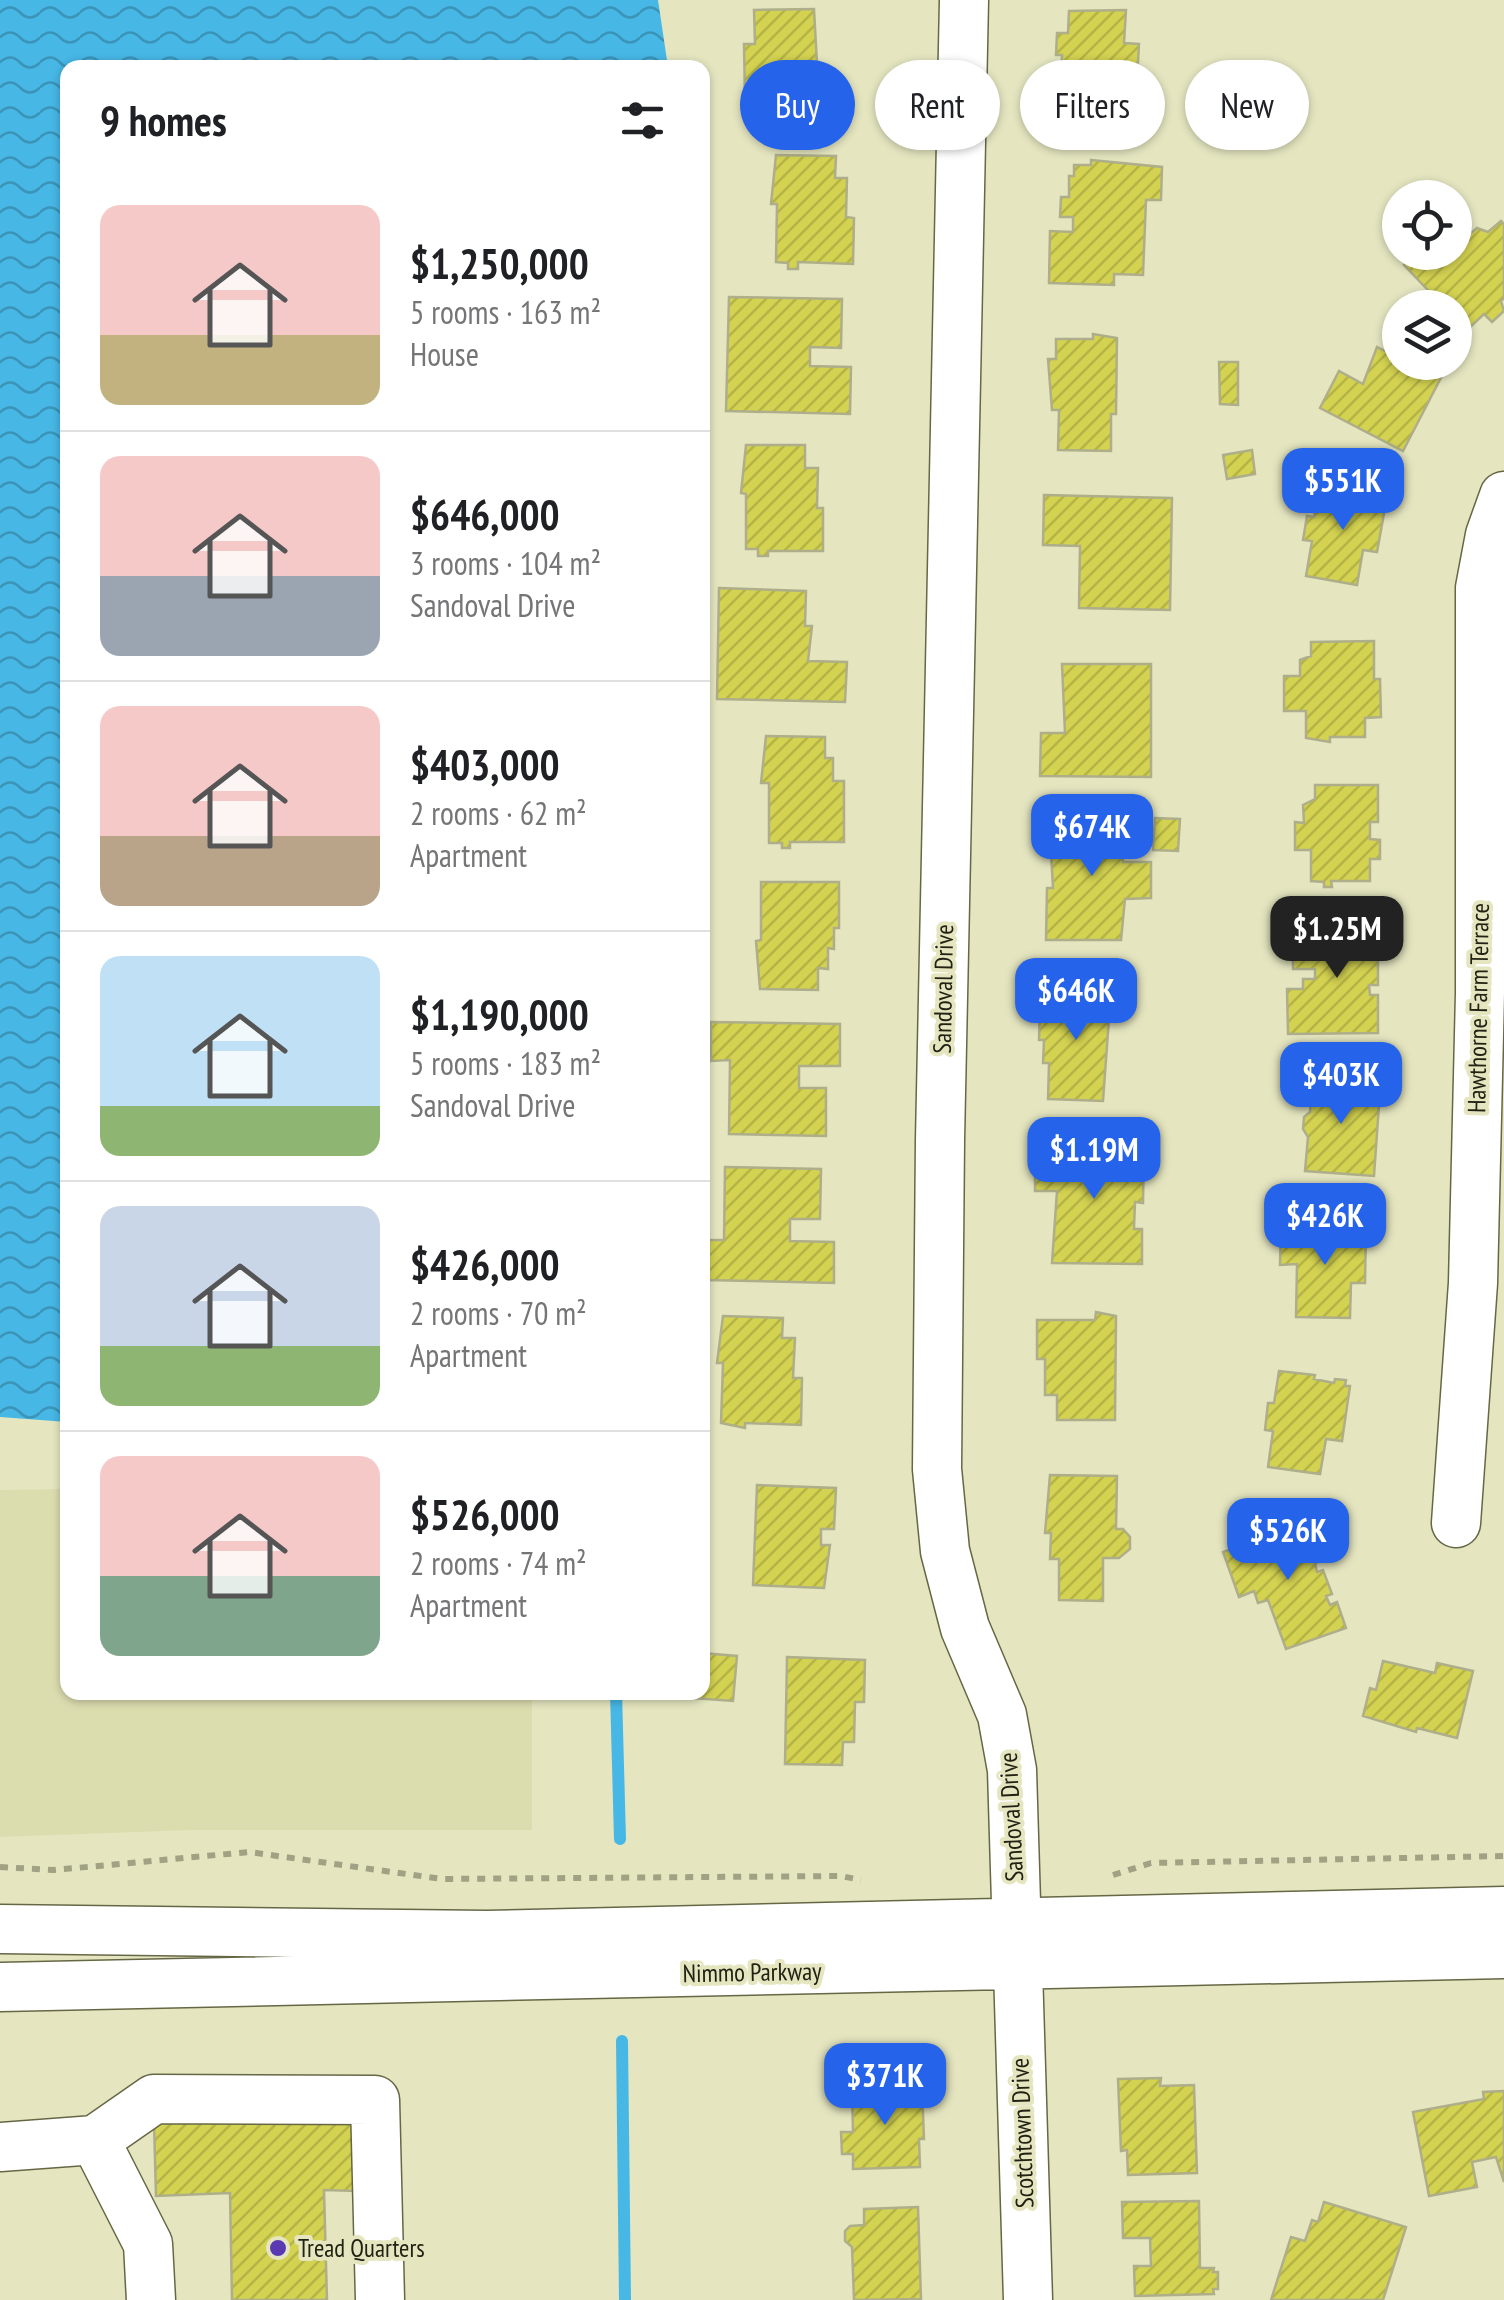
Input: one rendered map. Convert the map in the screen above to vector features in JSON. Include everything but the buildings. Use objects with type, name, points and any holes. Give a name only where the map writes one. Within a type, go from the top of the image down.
[{"type":"street","name":"Sandoval Drive","points":[[964,0],[940,1120],[937,1469],[945,1551],[966,1628],[1002,1715],[1012,1770],[1016,1944]]},
{"type":"street","name":"Hawthorne Farm Terrace","points":[[1456,1523],[1489,1284],[1480,993],[1480,588],[1490,535],[1504,496]]},
{"type":"street","name":"Nimmo Parkway","points":[[0,1987],[1016,1944],[1504,1911]]},
{"type":"street","name":"Nimmo Parkway","points":[[0,1929],[487,1934],[1504,1954]]},
{"type":"street","name":"Scotchtown Drive","points":[[1016,1944],[1028,2300]]},
{"type":"street","points":[[0,2147],[95,2140],[154,2099],[375,2100],[380,2300]]},
{"type":"street","points":[[95,2140],[148,2244],[152,2300]]},
{"type":"path","points":[[0,1867],[54,1870],[250,1852],[442,1879],[840,1876],[875,1882]]},
{"type":"path","points":[[1105,1878],[1151,1863],[1504,1856]]},
{"type":"shaded area","points":[[60,1489],[60,1700],[532,1700],[532,1830],[192,1830],[0,1837],[0,1490]]},
{"type":"water","points":[[0,0],[658,0],[667,60],[60,60],[60,1421],[0,1417]]},
{"type":"waterway","points":[[616,1700],[620,1839]]},
{"type":"waterway","points":[[622,2041],[625,2300]]},
{"type":"place","name":"Tread Quarters","points":[[278,2248]]}]
